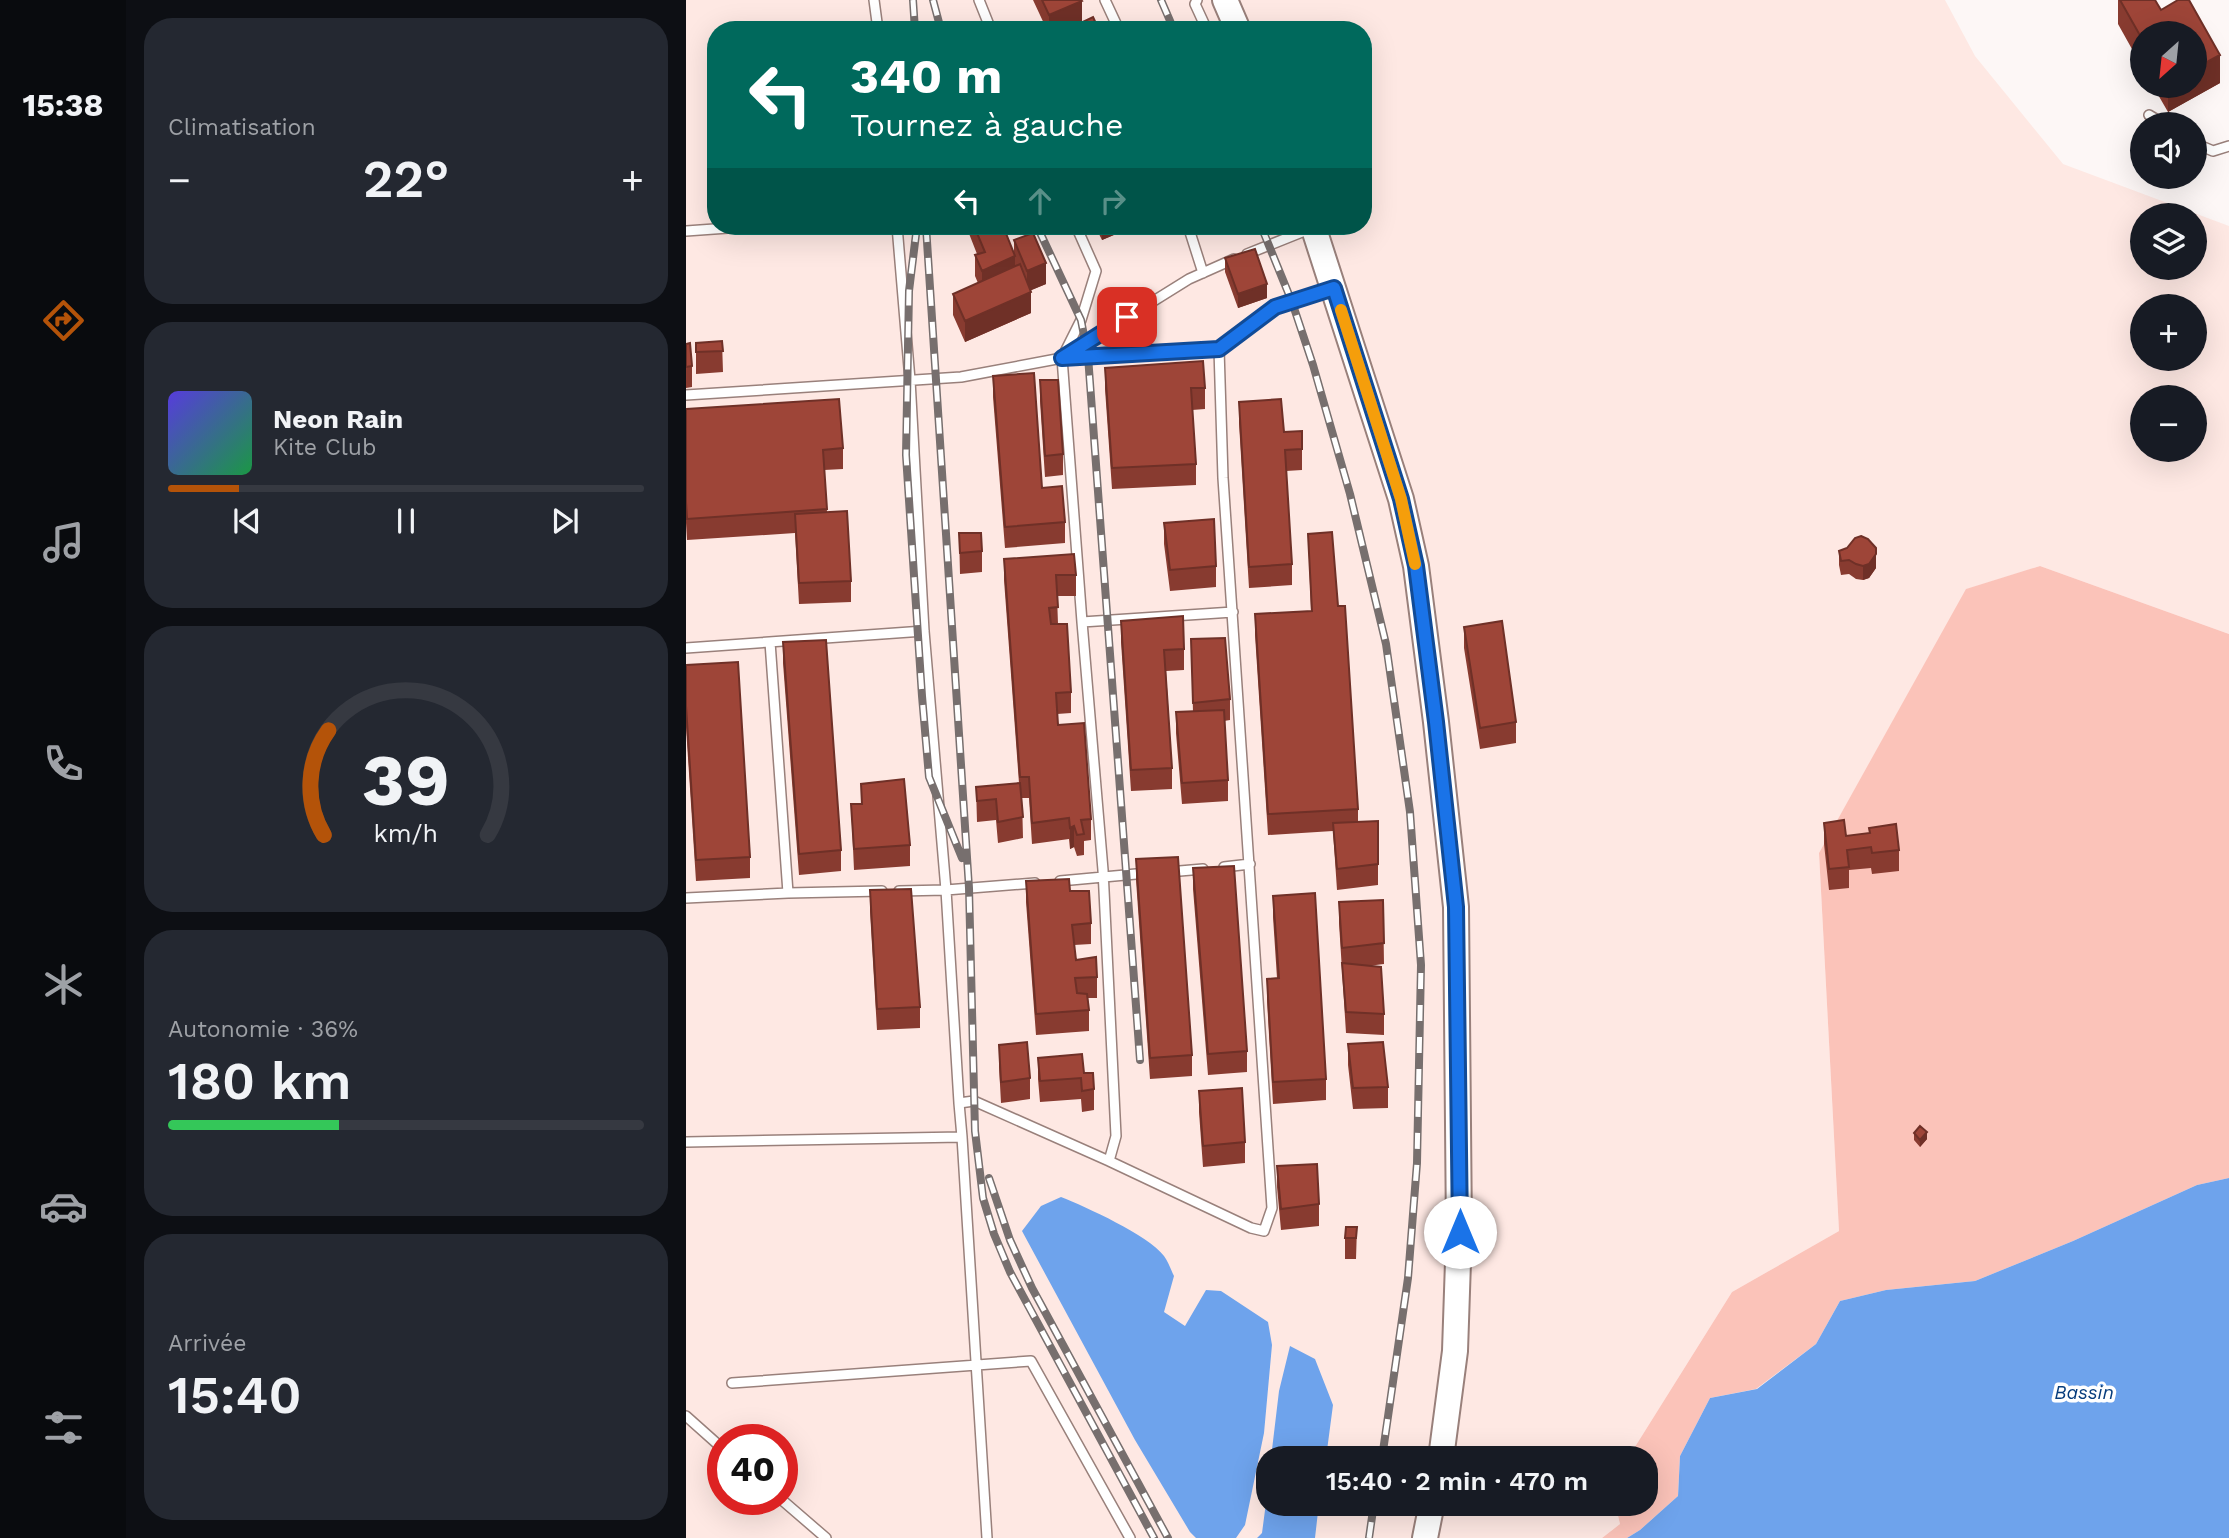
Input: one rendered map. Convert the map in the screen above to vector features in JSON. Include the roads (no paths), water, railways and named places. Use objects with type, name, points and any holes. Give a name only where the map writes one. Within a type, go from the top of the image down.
[{"type":"street","points":[[1224,0],[1234,21]]},
{"type":"street","points":[[1317,235],[1401,499],[1416,566],[1456,907],[1460,1232],[1455,1350],[1443,1446]]},
{"type":"street","points":[[1426,1538],[1430,1516]]},
{"type":"lane","points":[[874,0],[877,21]]},
{"type":"lane","points":[[978,0],[987,21]]},
{"type":"lane","points":[[1105,0],[1115,21]]},
{"type":"lane","points":[[1197,0],[1195,4],[1203,21]]},
{"type":"lane","points":[[2207,148],[2213,151],[2229,146]]},
{"type":"lane","points":[[686,231],[707,230]]},
{"type":"lane","points":[[898,235],[946,890],[987,1538]]},
{"type":"lane","points":[[1080,235],[1096,271],[1082,320],[1062,358],[1103,877],[1116,1136],[1109,1161]]},
{"type":"lane","points":[[1191,235],[1203,273]]},
{"type":"lane","points":[[1062,358],[1189,279],[1293,235]]},
{"type":"lane","points":[[686,395],[961,377],[1062,358],[1219,349],[1275,307],[1334,288]]},
{"type":"lane","points":[[959,1103],[974,1101],[1251,1228],[1264,1231],[1272,1208],[1223,478],[1219,349]]},
{"type":"lane","points":[[1082,622],[1233,612]]},
{"type":"lane","points":[[686,648],[925,631]]},
{"type":"lane","points":[[770,642],[788,893]]},
{"type":"lane","points":[[686,898],[946,890],[1250,864]]},
{"type":"lane","points":[[686,1142],[962,1137]]},
{"type":"lane","points":[[732,1383],[1031,1361],[1130,1538]]},
{"type":"lane","points":[[686,1416],[707,1434]]},
{"type":"lane","points":[[798,1514],[826,1538]]},
{"type":"water","name":"Bassin","points":[[2229,1178],[2229,1538],[1627,1538],[1658,1516],[1678,1496],[1680,1456],[1710,1398],[1757,1389],[1816,1344],[1840,1301],[1886,1290],[1975,1281],[2073,1241],[2197,1185]]},
{"type":"water","points":[[1061,1197],[1131,1231],[1156,1248],[1164,1256],[1174,1276],[1164,1312],[1185,1326],[1206,1290],[1221,1291],[1268,1322],[1272,1345],[1264,1433],[1261,1446],[1256,1446],[1256,1472],[1245,1525],[1236,1538],[1196,1538],[1135,1440],[1022,1231],[1041,1206]]},
{"type":"water","points":[[1290,1346],[1315,1359],[1333,1405],[1328,1446],[1272,1446],[1279,1391]]},
{"type":"water","points":[[1264,1516],[1318,1516],[1315,1538],[1257,1538],[1262,1533]]},
{"type":"railway","points":[[913,0],[914,21]]},
{"type":"railway","points":[[933,0],[939,21]]},
{"type":"railway","points":[[1161,0],[1170,21]]},
{"type":"railway","points":[[916,235],[909,291],[906,455],[922,696],[929,777],[962,858]]},
{"type":"railway","points":[[927,235],[969,888],[975,1131],[983,1198],[1010,1272],[1154,1538]]},
{"type":"railway","points":[[1041,235],[1081,320],[1088,356],[1140,1060]]},
{"type":"railway","points":[[1265,235],[1292,302],[1313,365],[1350,494],[1386,644],[1410,812],[1421,965],[1417,1163],[1408,1278],[1384,1446]]},
{"type":"railway","points":[[989,1178],[1010,1240],[1032,1288],[1168,1538]]},
{"type":"railway","points":[[1369,1538],[1372,1516]]}]
